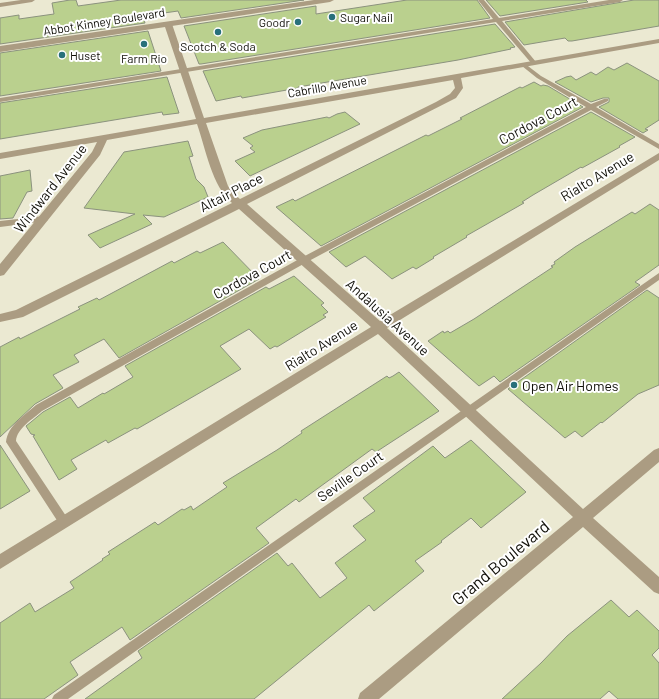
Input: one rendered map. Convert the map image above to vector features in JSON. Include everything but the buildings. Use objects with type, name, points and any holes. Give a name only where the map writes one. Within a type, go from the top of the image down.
[{"type":"street","name":"Abbot Kinney Boulevard","points":[[0,49],[330,0]]},
{"type":"street","name":"Andalusia Avenue","points":[[168,24],[223,186],[228,194],[304,260],[467,410],[582,519],[659,587]]},
{"type":"street","name":"Cabrillo Avenue","points":[[0,156],[659,41]]},
{"type":"street","name":"Altair Place","points":[[0,318],[19,314],[453,96],[459,88],[456,76]]},
{"type":"street","name":"Windward Avenue","points":[[0,272],[97,153],[103,138]]},
{"type":"street","name":"Rialto Avenue","points":[[0,562],[659,156]]},
{"type":"street","name":"Grand Boulevard","points":[[366,699],[659,454]]},
{"type":"lane","points":[[0,5],[32,0]]},
{"type":"lane","points":[[481,0],[534,63]]},
{"type":"lane","points":[[0,100],[620,0]]},
{"type":"lane","points":[[524,65],[539,77],[659,147]]},
{"type":"lane","name":"Cordova Court","points":[[64,522],[11,442],[11,436],[15,430],[39,408],[54,398],[304,260],[606,100]]},
{"type":"lane","points":[[0,224],[44,219]]},
{"type":"lane","name":"Seville Court","points":[[58,699],[659,276]]},
{"type":"place","name":"Sugar Nail","points":[[332,17]]},
{"type":"place","name":"Goodr","points":[[298,22]]},
{"type":"place","name":"Scotch & Soda","points":[[218,32]]},
{"type":"place","name":"Farm Rio","points":[[144,44]]},
{"type":"place","name":"Huset","points":[[62,55]]},
{"type":"place","name":"Open Air Homes","points":[[514,385]]}]
